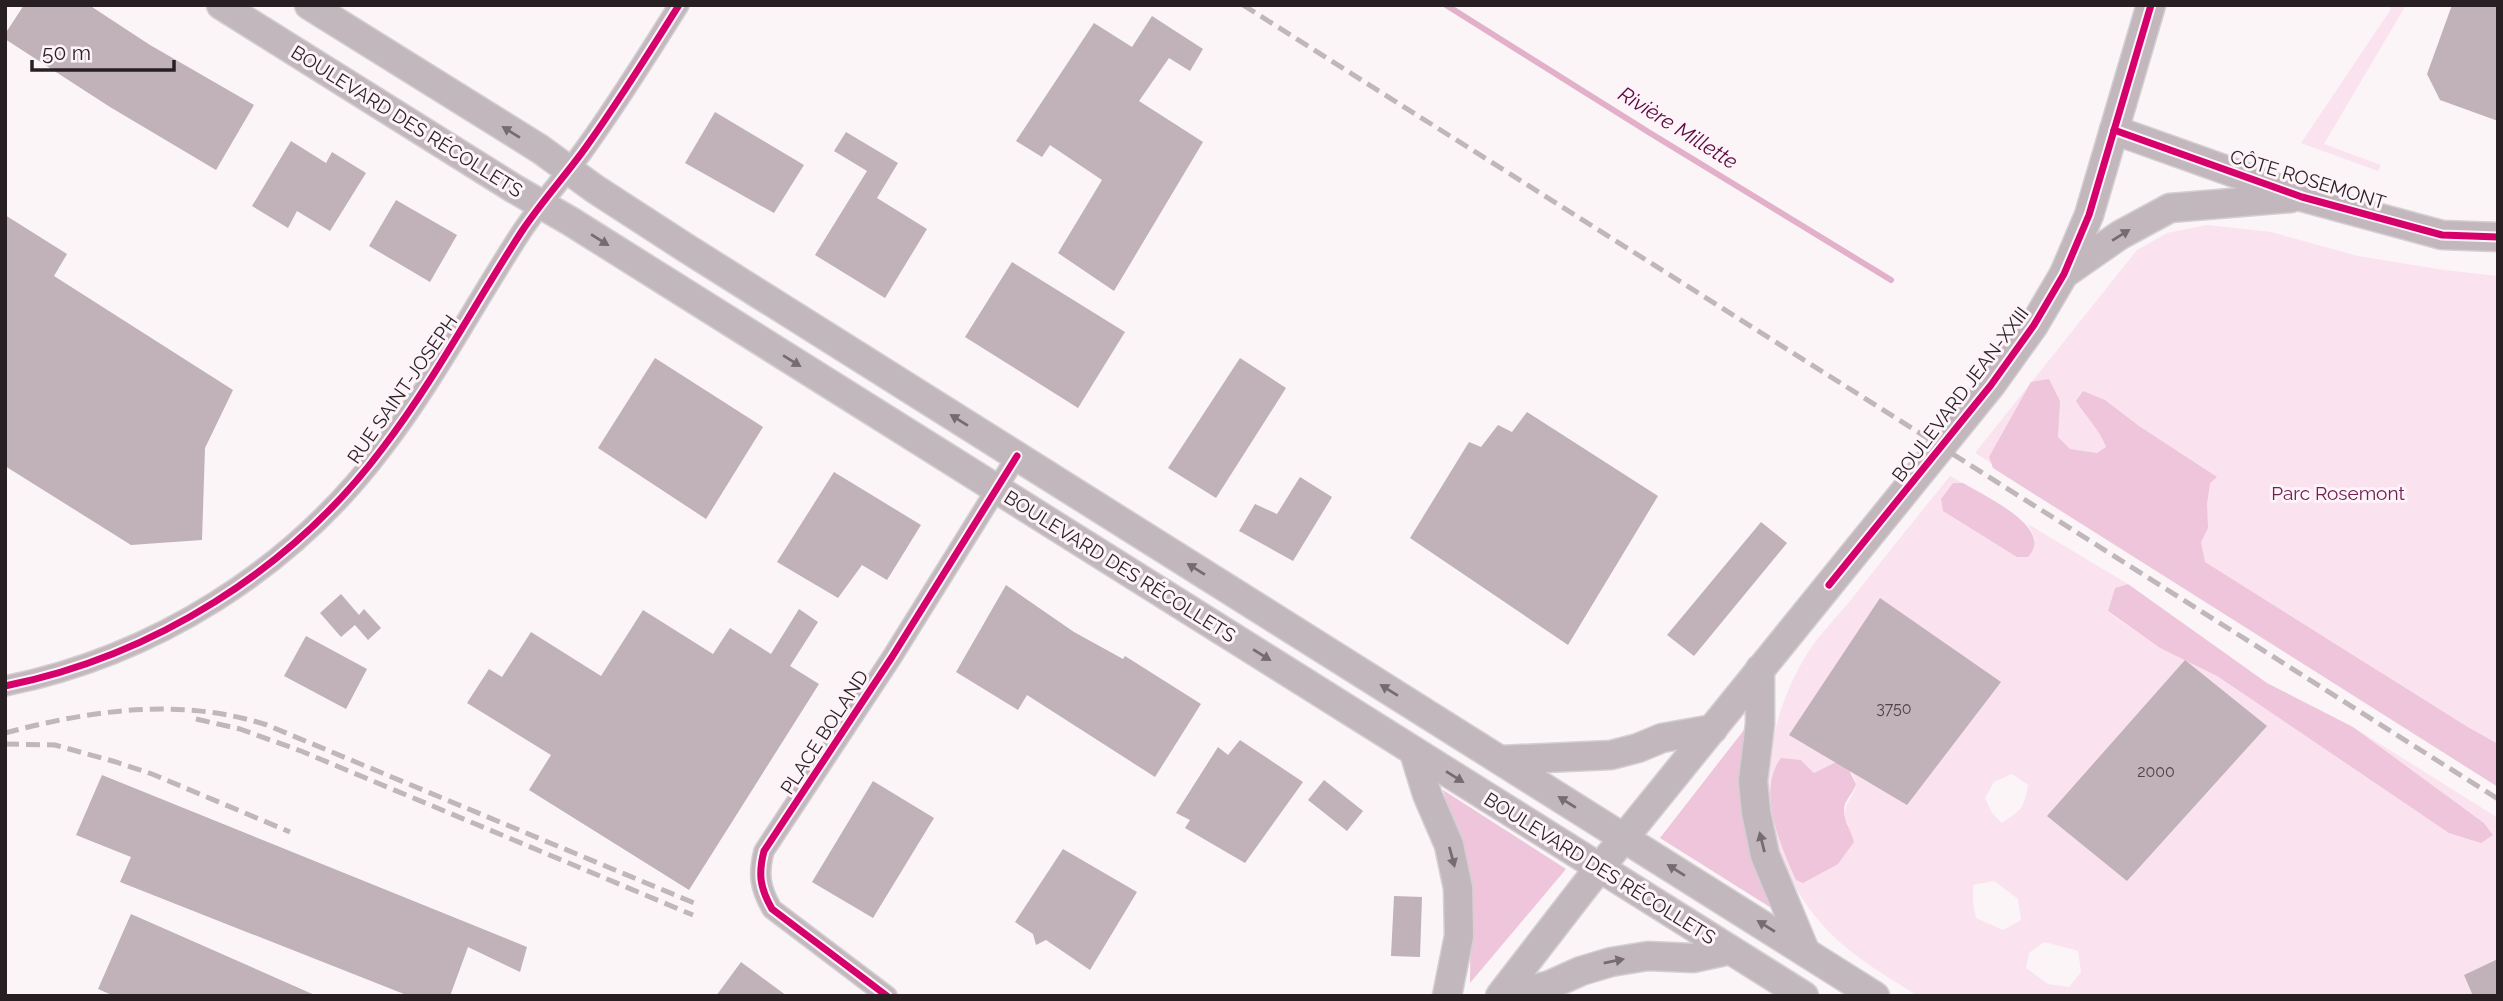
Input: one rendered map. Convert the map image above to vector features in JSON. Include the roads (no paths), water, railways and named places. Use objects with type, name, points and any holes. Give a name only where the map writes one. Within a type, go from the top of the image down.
[{"type":"main road","name":"BOULEVARD DES RÉCOLLETS","points":[[221,5],[1804,996]]},
{"type":"main road","name":"BOULEVARD DES RÉCOLLETS","points":[[309,5],[540,149],[686,248],[1875,996]]},
{"type":"main road","name":"BOULEVARD JEAN-XXIII","points":[[1500,996],[1600,867],[1991,385],[2034,325],[2064,274],[2089,215],[2151,5]]},
{"type":"main road","name":"CÔTE ROSEMONT","points":[[2114,130],[2302,197],[2442,235],[2498,237]]},
{"type":"main road","points":[[2064,274],[2120,235],[2170,208],[2302,197]]},
{"type":"main road","points":[[1760,669],[1760,724],[1753,781],[1758,823],[1769,866],[1805,951]]},
{"type":"main road","points":[[1501,760],[1611,755],[1662,738],[1713,729]]},
{"type":"main road","points":[[1414,752],[1427,793],[1449,845],[1458,888],[1459,936],[1447,996]]},
{"type":"main road","points":[[1506,996],[1550,985],[1581,971],[1611,962],[1648,956],[1693,958],[1730,950]]},
{"type":"street","name":"RUE SAINT-JOSEPH","points":[[5,686],[76,667],[164,631],[195,614],[240,585],[295,543],[351,487],[384,447],[437,369],[523,229],[584,149],[679,5]]},
{"type":"street","name":"PLACE BOLAND","points":[[887,996],[772,909],[764,895],[759,869],[764,851],[892,657],[1017,456]]},
{"type":"waterway","name":"Rivière Millette","points":[[1446,5],[1891,280]]},
{"type":"railway","points":[[1243,5],[2498,799]]},
{"type":"railway","points":[[5,733],[70,718],[136,710],[169,709],[235,716],[267,725],[699,905]]},
{"type":"railway","points":[[196,719],[240,729],[301,751],[693,915]]},
{"type":"railway","points":[[5,744],[55,745],[116,762],[152,774],[290,832]]},
{"type":"park label","name":"Parc Rosemont","points":[[2338,493]]}]
